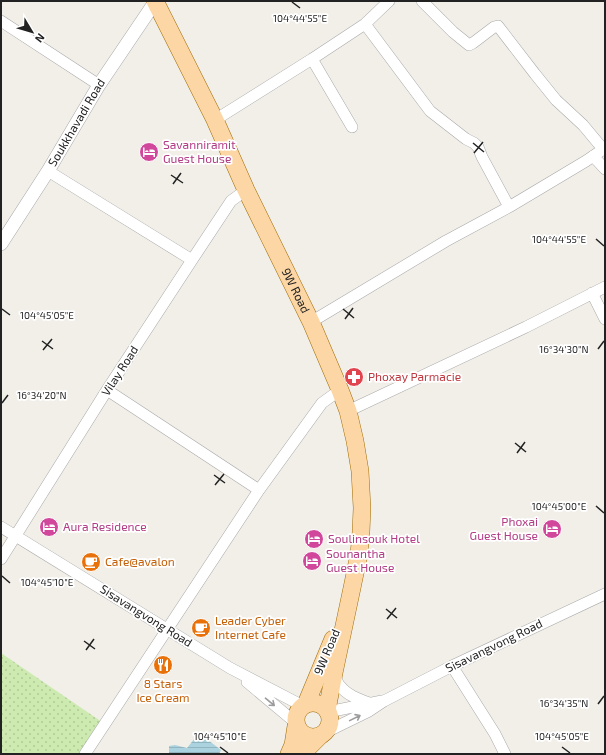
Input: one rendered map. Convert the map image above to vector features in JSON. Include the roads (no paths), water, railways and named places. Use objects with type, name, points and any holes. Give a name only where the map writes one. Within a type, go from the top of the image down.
[{"type":"main road","name":"9W Road","points":[[155,2],[215,120],[246,190],[311,322],[348,411],[360,471],[362,508],[361,532],[359,554],[327,711]]},
{"type":"main road","name":"9W Road","points":[[304,705],[349,600]]},
{"type":"main road","points":[[289,754],[293,745],[297,714],[304,705],[315,703],[320,704],[327,711],[330,717],[330,723],[328,728],[304,754]]},
{"type":"main road","points":[[296,724],[299,731],[308,737],[314,737],[322,734]]},
{"type":"street","points":[[215,120],[365,24],[389,1]]},
{"type":"street","points":[[311,322],[434,248],[509,207],[604,149],[584,125],[556,100],[498,26],[494,27],[469,44],[453,32],[422,1]]},
{"type":"street","name":"Soukkhavadi Road","points":[[1,244],[48,171],[99,85],[155,2]]},
{"type":"street","points":[[1,21],[99,85]]},
{"type":"street","points":[[365,24],[430,112],[478,147],[509,207]]},
{"type":"street","points":[[312,59],[352,126]]},
{"type":"street","points":[[593,156],[605,169]]},
{"type":"street","points":[[48,171],[192,260]]},
{"type":"street","name":"Vilay Road","points":[[1,559],[107,390],[192,260],[231,202],[246,190]]},
{"type":"street","points":[[348,411],[526,327],[605,287]]},
{"type":"street","points":[[592,293],[605,320]]},
{"type":"street","points":[[107,390],[259,490]]},
{"type":"street","points":[[85,754],[259,490],[322,403],[340,390]]},
{"type":"street","name":"Sisavangvong Road","points":[[1,526],[230,668],[304,705]]},
{"type":"street","name":"Sisavangvong Road","points":[[322,734],[369,711],[384,701],[452,666],[605,594]]},
{"type":"street","points":[[452,666],[495,734],[505,754]]},
{"type":"street","name":"Sisavangvong Road","points":[[230,668],[296,724]]},
{"type":"street","points":[[334,673],[338,685],[356,698],[368,703]]},
{"type":"street","name":"Sisavangvong Road","points":[[327,711],[384,701]]},
{"type":"water","points":[[199,733],[221,750],[219,754],[169,754],[169,746],[175,745],[187,748]]},
{"type":"place","name":"Savanniramit Guest House","points":[[149,152]]},
{"type":"place","name":"Phoxay Parmacie","points":[[354,377]]},
{"type":"place","name":"Aura Residence","points":[[49,527]]},
{"type":"place","name":"Phoxai Guest House","points":[[552,529]]},
{"type":"place","name":"Soulinsouk Hotel","points":[[314,539]]},
{"type":"place","name":"Sounantha Guest House","points":[[312,561]]},
{"type":"place","name":"Cafe@avalon","points":[[91,562]]},
{"type":"place","name":"Leader Cyber Internet Cafe","points":[[201,628]]},
{"type":"place","name":"8 Stars Ice Cream","points":[[163,665]]}]
